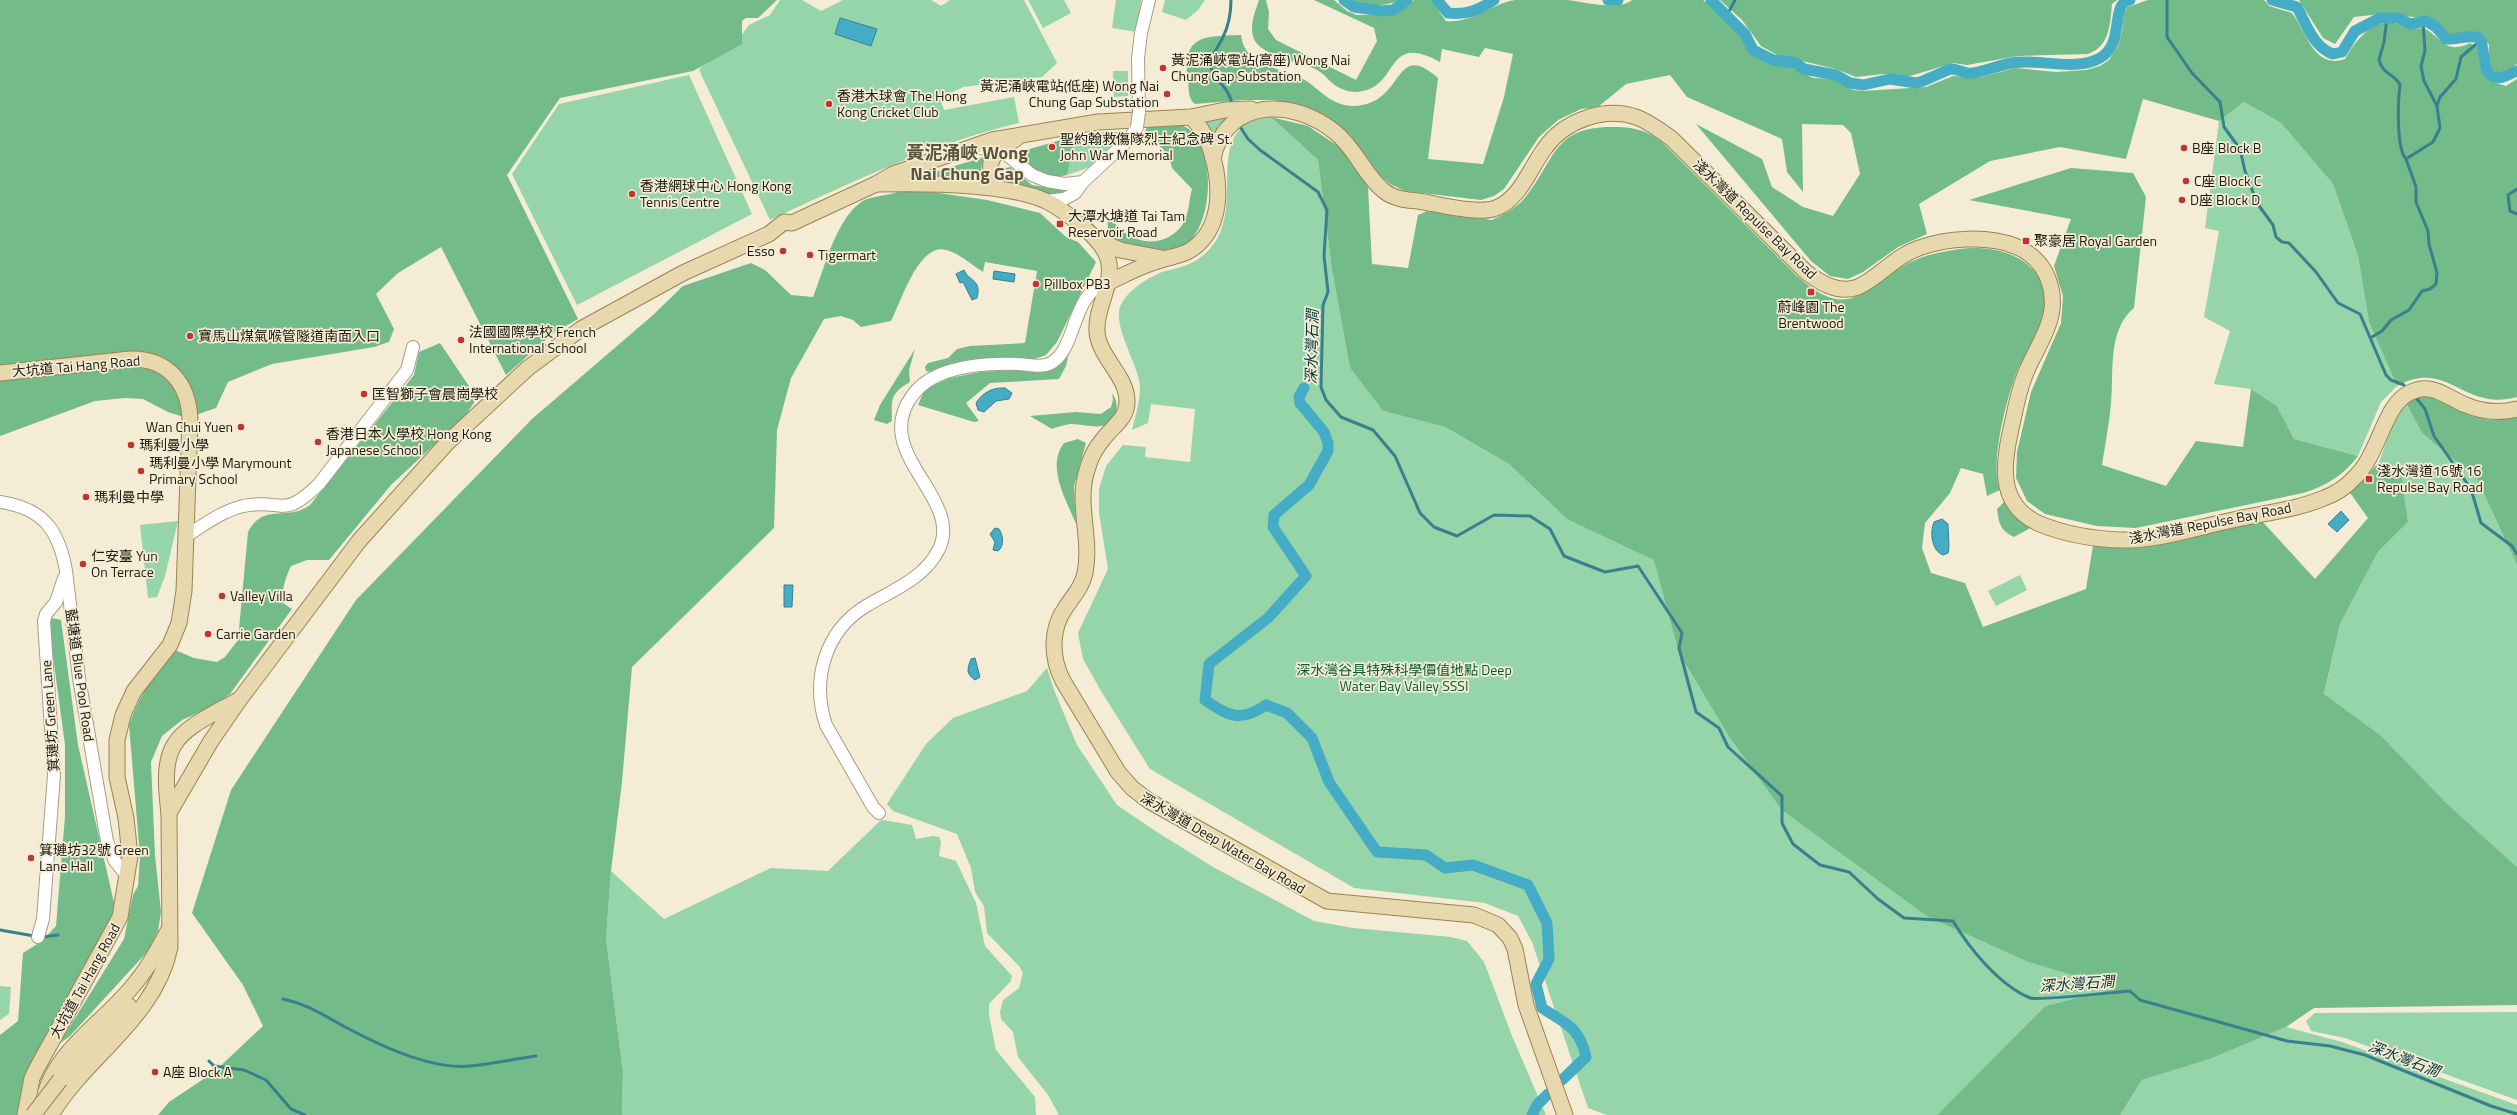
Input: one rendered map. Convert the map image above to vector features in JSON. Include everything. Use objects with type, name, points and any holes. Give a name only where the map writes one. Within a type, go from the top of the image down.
[{"type":"main road","name":"淺水灣道 Repulse Bay Road","points":[[1018,138],[1098,122],[1234,115],[1262,109],[1303,115],[1331,129],[1347,144],[1376,183],[1393,196],[1482,210],[1497,207],[1512,198],[1547,145],[1564,129],[1583,120],[1603,114],[1635,117],[1657,128],[1680,147],[1812,277],[1827,285],[1852,289],[1863,285],[1903,255],[1932,244],[1956,240],[1992,240],[2025,250],[2037,260],[2048,276],[2051,288],[2052,312],[2048,327],[2026,372],[2020,389],[2006,450],[2005,480],[2010,494],[2024,514],[2041,525],[2057,530],[2109,539],[2137,539],[2323,499],[2344,487],[2362,470],[2375,450],[2394,404],[2404,396],[2421,389],[2437,390],[2462,404],[2480,410],[2502,411],[2517,408]]},
{"type":"main road","points":[[1213,158],[1221,135],[1234,115]]},
{"type":"main road","points":[[1108,283],[1164,258],[1188,252],[1200,242],[1210,229],[1216,214],[1218,196],[1213,158],[1205,135],[1190,117]]},
{"type":"main road","points":[[169,813],[211,741],[240,699],[359,541],[447,443],[528,368],[581,329],[648,291],[715,257],[768,234],[784,222],[792,223],[876,184],[893,174],[1003,138],[1018,138]]},
{"type":"main road","points":[[1000,189],[990,171],[991,160],[997,151],[1018,138]]},
{"type":"main road","points":[[876,184],[1000,189],[1045,201],[1074,220],[1096,239],[1120,250],[1164,258]]},
{"type":"main road","name":"深水灣道 Deep Water Bay Road","points":[[1096,239],[1108,259],[1108,283],[1099,308],[1097,332],[1102,348],[1124,388],[1127,404],[1122,418],[1094,453],[1085,477],[1087,549],[1085,573],[1079,590],[1059,618],[1053,641],[1056,663],[1063,681],[1118,772],[1136,792],[1316,896],[1342,904],[1474,915],[1498,925],[1510,938],[1515,949],[1526,1005],[1565,1115]]},
{"type":"main road","name":"大坑道 Tai Hang Road","points":[[0,373],[136,358],[154,361],[171,371],[186,392],[190,412],[182,606],[176,633],[166,651],[134,691],[123,715],[118,740],[117,777],[129,838],[130,856],[118,924],[32,1078],[25,1115]]},
{"type":"main road","points":[[51,1115],[80,1073],[136,1015],[158,984],[167,962],[170,947],[168,930],[169,813],[166,792],[168,762],[173,745],[190,727],[240,699]]},
{"type":"main road","points":[[190,727],[207,730],[211,741]]},
{"type":"main road","points":[[33,1115],[60,1080],[138,997],[159,963],[168,930]]},
{"type":"main road","points":[[41,1115],[46,1087],[54,1071],[69,1052],[136,983],[156,954],[168,930]]},
{"type":"street","points":[[1045,201],[1067,198],[1075,193],[1083,182],[1129,139],[1137,127],[1139,112],[1138,58],[1141,33],[1149,0]]},
{"type":"street","points":[[978,147],[997,151],[1016,160],[1032,175],[1047,182],[1065,184],[1083,182]]},
{"type":"street","points":[[879,813],[873,807],[826,725],[822,713],[820,672],[826,653],[845,624],[858,612],[918,575],[936,554],[942,543],[944,530],[942,516],[918,475],[903,443],[901,426],[908,402],[922,384],[949,372],[992,364],[1050,364],[1058,358],[1088,295],[1097,287],[1108,283]]},
{"type":"street","points":[[186,536],[214,518],[243,506],[291,506],[304,498],[319,484],[407,370],[413,346]]},
{"type":"street","name":"藍塘道 Blue Pool Road","points":[[0,502],[21,506],[47,522],[60,547],[66,571],[70,611],[86,724],[107,841],[116,861],[127,876]]},
{"type":"street","name":"箕璉坊 Green Lane","points":[[39,934],[54,766],[44,625],[46,614],[56,602],[66,571]]},
{"type":"street","points":[[44,625],[49,614],[70,611]]},
{"type":"green space","points":[[0,0],[777,0],[758,18],[746,18],[742,21],[742,44],[693,71],[560,98],[507,175],[578,319],[555,332],[506,375],[441,247],[398,273],[376,294],[394,329],[389,342],[374,347],[272,364],[228,382],[216,408],[187,418],[168,412],[143,399],[125,398],[95,401],[0,436]]},
{"type":"green space","name":"香港木球會 The Hong Kong Cricket Club","points":[[780,0],[802,0],[821,11],[843,0],[931,0],[941,6],[950,0],[1024,0],[1057,63],[1042,77],[963,87],[940,98],[944,110],[1014,97],[1019,123],[955,141],[892,165],[770,220],[699,70],[708,58],[736,43],[749,25],[770,15]]},
{"type":"green space","points":[[1028,0],[1064,0],[1071,13],[1043,28]]},
{"type":"green space","points":[[1116,0],[1141,0],[1137,32],[1112,28]]},
{"type":"green space","points":[[1165,0],[1205,0],[1198,10],[1186,20],[1162,12]]},
{"type":"green space","points":[[1259,0],[1266,0],[1269,12],[1268,29],[1276,40],[1356,80],[1377,41],[1374,28],[1314,0],[1334,0],[1347,11],[1357,15],[1376,15],[1396,14],[1414,0],[1431,0],[1446,21],[1455,21],[1473,16],[1498,5],[1515,0],[1567,0],[1592,4],[1619,5],[1632,0],[1703,0],[1712,6],[1734,28],[1751,53],[1758,58],[1767,63],[1789,66],[1813,78],[1833,79],[1853,90],[1863,91],[1926,87],[1953,76],[1981,77],[2015,68],[2056,72],[2086,70],[2100,66],[2109,60],[2118,46],[2122,31],[2124,13],[2128,7],[2148,0],[2264,0],[2269,6],[2292,13],[2312,47],[2318,54],[2326,59],[2334,61],[2345,59],[2354,45],[2366,32],[2381,24],[2389,23],[2410,28],[2424,28],[2444,44],[2449,46],[2462,46],[2470,43],[2477,47],[2480,66],[2488,80],[2506,86],[2517,79],[2517,397],[2498,400],[2482,398],[2443,381],[2430,378],[2415,379],[2397,386],[2369,322],[2358,256],[2333,184],[2281,123],[2244,102],[2219,121],[2143,99],[2126,159],[2060,147],[1990,161],[1919,204],[1927,234],[1898,247],[1863,272],[1848,279],[1830,276],[1811,261],[1696,124],[1762,159],[1772,187],[1803,207],[1833,216],[1860,174],[1851,133],[1843,125],[1802,124],[1803,192],[1787,172],[1782,139],[1687,97],[1670,75],[1626,84],[1598,107],[1581,109],[1558,120],[1539,137],[1504,189],[1494,196],[1481,200],[1405,191],[1390,184],[1379,175],[1350,134],[1331,120],[1310,108],[1274,100],[1242,100],[1195,104],[1189,94],[1187,66],[1188,55],[1192,46],[1198,41],[1206,38],[1241,35],[1246,49],[1258,60],[1271,67],[1305,80],[1333,101],[1350,106],[1362,105],[1376,100],[1386,92],[1406,68],[1414,65],[1424,68],[1438,78],[1428,159],[1483,164],[1504,97],[1513,54],[1485,48],[1479,57],[1442,49],[1440,62],[1423,54],[1410,53],[1401,56],[1383,79],[1374,87],[1360,92],[1345,90],[1331,82],[1321,72],[1281,58],[1259,46],[1253,36],[1252,26]]},
{"type":"green space","points":[[1343,0],[1400,0],[1387,4],[1363,6],[1355,5]]},
{"type":"green space","points":[[1720,0],[2117,0],[2112,4],[2108,34],[2105,40],[2101,46],[2088,54],[2018,56],[1967,65],[1953,63],[1907,77],[1883,74],[1856,77],[1836,69],[1777,55],[1761,46],[1742,20]]},
{"type":"green space","points":[[2299,0],[2517,0],[2517,64],[2503,73],[2495,72],[2489,67],[2489,45],[2479,34],[2450,35],[2433,20],[2426,18],[2381,14],[2354,17],[2335,44],[2323,38]]},
{"type":"green space","points":[[1113,71],[1128,71],[1128,96],[1114,97]]},
{"type":"green space","name":"香港網球中心 Hong Kong Tennis Centre","points":[[689,75],[752,214],[577,305],[512,174],[559,104]]},
{"type":"green space","points":[[2244,102],[2281,123],[2333,184],[2358,256],[2369,322],[2397,386],[2381,402],[2358,456],[2294,439],[2277,406],[2251,389],[2214,384],[2230,331],[2204,317],[2219,231],[2205,228],[2219,121]]},
{"type":"green space","points":[[1234,117],[1215,144],[1202,120]]},
{"type":"green space","name":"深水灣谷具特殊科學價值地點 Deep Water Bay Valley SSSI","points":[[1271,117],[1318,160],[1332,270],[1350,368],[1383,411],[1445,427],[1509,464],[1567,519],[1656,539],[1689,670],[1735,745],[1928,917],[2028,962],[2117,988],[2045,1006],[1937,1115],[1607,1115],[1588,1108],[1532,942],[1518,916],[1485,903],[1354,888],[1150,769],[1101,691],[1083,659],[1078,633],[1108,569],[1099,513],[1099,489],[1106,466],[1123,445],[1146,447],[1145,457],[1190,462],[1195,409],[1151,404],[1148,423],[1132,430],[1140,388],[1136,371],[1121,331],[1119,312],[1124,299],[1149,278],[1195,261],[1206,253],[1212,246],[1223,225],[1226,209],[1228,164],[1234,137],[1242,127],[1248,123]]},
{"type":"green space","points":[[1271,117],[1308,126],[1341,148],[1368,187],[1372,264],[1408,268],[1418,215],[1427,211],[1492,220],[1504,214],[1517,206],[1523,200],[1534,186],[1556,150],[1565,140],[1576,133],[1591,129],[1611,127],[1638,130],[1650,134],[1662,142],[1797,276],[1815,290],[1830,297],[1842,300],[1854,297],[1865,292],[1913,261],[1946,251],[1976,248],[2008,254],[2022,260],[2033,270],[2041,283],[2045,298],[2041,324],[2018,369],[2005,412],[1998,448],[1997,479],[2000,490],[1987,496],[1983,474],[1961,468],[1950,493],[1925,523],[1922,548],[1931,573],[1965,583],[1983,627],[2086,589],[2093,545],[2138,547],[2262,521],[2315,579],[2368,518],[2348,490],[2366,477],[2379,462],[2400,468],[2408,522],[2378,552],[2340,624],[2324,694],[2381,736],[2447,804],[2517,867],[2517,1005],[2314,1008],[2286,1027],[2210,1059],[2142,1080],[2120,1115],[1937,1115],[2045,1006],[2116,988],[2028,962],[1928,917],[1782,810],[1730,738],[1679,653],[1654,560],[1567,519],[1509,464],[1445,427],[1383,411],[1350,368],[1332,270],[1318,160]]},
{"type":"green space","points":[[1148,122],[1171,123],[1187,127],[1200,143],[1205,159],[1208,178],[1204,216],[1196,233],[1186,245],[1172,253],[1150,252],[1127,248],[1109,237],[1107,218],[1110,218],[1128,235],[1135,239],[1151,241],[1166,238],[1173,234],[1179,229],[1186,218],[1192,189],[1172,168],[1169,157],[1163,149],[1145,134]]},
{"type":"green space","points":[[1104,132],[1121,132],[1119,139],[1090,167],[1067,175],[1075,136]]},
{"type":"green space","points":[[1075,136],[1067,175],[1050,177],[1039,173],[1019,152]]},
{"type":"green space","points":[[984,157],[981,169],[984,184],[909,180]]},
{"type":"green space","points":[[1010,167],[1032,185],[1065,190],[1064,195],[1047,194],[1026,190],[1008,182],[1002,177],[998,170]]},
{"type":"green space","points":[[2071,168],[2133,173],[2146,197],[2134,308],[2125,317],[2119,328],[2116,340],[2112,366],[2111,404],[2102,465],[2166,486],[2196,441],[2243,447],[2251,389],[2277,406],[2294,439],[2358,456],[2347,469],[2327,483],[2303,493],[2136,528],[2097,526],[2045,514],[2027,501],[2016,478],[2017,452],[2031,392],[2061,323],[2063,296],[2054,266],[2071,219],[1969,200]]},
{"type":"green space","points":[[898,192],[932,192],[987,200],[1040,213],[1066,237],[1078,242],[1096,262],[1057,342],[1046,355],[1034,359],[990,359],[930,372],[926,371],[925,367],[928,363],[948,358],[957,349],[970,346],[1025,343],[1037,271],[985,262],[983,272],[956,254],[946,250],[936,250],[927,255],[912,275],[891,321],[861,327],[853,320],[841,316],[824,319],[791,378],[777,430],[774,528],[632,667],[622,782],[611,871],[606,939],[623,1072],[622,1115],[158,1115],[169,1102],[214,1072],[263,1026],[243,985],[192,913],[231,790],[356,600],[532,419],[653,315],[683,286],[751,263],[765,270],[791,295],[813,297],[833,242],[848,216],[857,206],[867,199]]},
{"type":"green space","points":[[440,343],[477,398],[466,415],[391,485],[329,560],[307,560],[291,566],[284,584],[283,603],[292,609],[230,694],[211,707],[182,720],[162,736],[151,762],[155,855],[161,912],[158,931],[148,951],[70,1036],[59,1044],[124,939],[133,895],[138,886],[140,856],[129,725],[148,684],[160,666],[175,650],[194,658],[217,662],[225,657],[238,640],[248,532],[254,523],[268,515],[301,510],[310,505],[414,375],[419,352]]},
{"type":"green space","points":[[1071,344],[1066,366],[1059,379],[990,383],[966,403],[979,421],[974,422],[918,405],[925,389],[950,378],[980,372],[1014,370],[1047,372],[1061,363]]},
{"type":"green space","points":[[915,349],[909,370],[910,382],[898,390],[893,398],[892,421],[887,424],[874,420],[880,405]]},
{"type":"green space","points":[[1112,393],[1117,407],[1116,413],[1113,420],[1102,426],[1070,424],[1052,429],[1030,416],[1076,412],[1101,414],[1111,407],[1113,400]]},
{"type":"green space","points":[[2430,396],[2471,416],[2489,420],[2517,417],[2517,565],[2477,479],[2422,433],[2406,403],[2417,398]]},
{"type":"green space","points":[[2406,403],[2422,433],[2477,479],[2517,565],[2517,867],[2324,695],[2340,624],[2378,552],[2408,522],[2400,469],[2379,462],[2395,418]]},
{"type":"green space","points":[[1078,439],[1086,443],[1074,486],[1076,524],[1063,494],[1057,473],[1057,462],[1059,452],[1064,443]]},
{"type":"green space","points":[[2006,500],[2017,517],[2034,526],[2014,537],[2006,532],[2001,526],[1997,509]]},
{"type":"green space","points":[[178,521],[165,576],[157,597],[148,598],[140,525]]},
{"type":"green space","points":[[2020,575],[2027,590],[1996,606],[1988,591]]},
{"type":"green space","points":[[52,618],[61,620],[78,745],[115,907],[114,919],[33,1059],[18,1115],[0,1115],[0,1035],[18,1021],[23,953],[42,941],[56,926],[65,816],[65,745],[50,634],[49,623]]},
{"type":"green space","points":[[1047,668],[1054,690],[1077,745],[1117,805],[1157,832],[1213,867],[1314,921],[1353,928],[1451,937],[1467,941],[1484,962],[1512,1036],[1546,1115],[1059,1115],[1048,1095],[1018,1057],[1013,1032],[1001,1019],[1000,1012],[1003,1000],[1019,988],[1023,973],[1019,966],[987,933],[984,906],[975,892],[971,868],[957,834],[893,811],[887,804],[926,744],[953,718],[1027,691]]},
{"type":"green space","points":[[883,820],[912,825],[916,839],[933,836],[939,837],[941,842],[939,856],[956,861],[976,903],[985,946],[1012,976],[1011,981],[989,1004],[989,1015],[996,1050],[1035,1097],[1036,1115],[622,1115],[623,1072],[606,939],[611,871],[664,919],[771,868],[828,871],[880,821]]},
{"type":"green space","points":[[0,986],[11,987],[9,1014],[0,1020]]},
{"type":"green space","points":[[2517,1012],[2517,1100],[2345,1038],[2311,1031],[2306,1021],[2315,1013]]},
{"type":"green space","points":[[2286,1027],[2342,1042],[2517,1105],[2517,1115],[2120,1115],[2142,1080],[2210,1059]]},
{"type":"water","points":[[840,18],[877,29],[871,46],[835,34]]},
{"type":"water","points":[[964,270],[978,287],[977,298],[972,300],[963,282],[960,283],[956,274]]},
{"type":"water","points":[[994,271],[1015,274],[1014,282],[993,279]]},
{"type":"water","points":[[1005,388],[1012,393],[1009,399],[996,401],[984,412],[978,410],[976,403],[978,399],[992,390]]},
{"type":"water","points":[[2341,511],[2349,520],[2337,532],[2328,524]]},
{"type":"water","points":[[1942,519],[1948,524],[1949,544],[1948,553],[1943,555],[1936,549],[1932,540],[1934,522]]},
{"type":"water","points":[[995,528],[999,529],[1002,534],[1002,546],[998,551],[993,550],[995,542],[990,534]]},
{"type":"water","points":[[784,585],[793,585],[792,607],[784,607]]},
{"type":"water","points":[[975,658],[980,677],[975,680],[970,676],[968,671],[971,659]]},
{"type":"waterway","name":"深水灣石澗","points":[[1231,0],[1227,28],[1214,54],[1211,65],[1214,74],[1228,93],[1232,105]]},
{"type":"waterway","points":[[1344,0],[1354,7],[1382,11],[1393,10],[1407,0]]},
{"type":"waterway","points":[[1437,0],[1448,13],[1472,11],[1483,7],[1494,0]]},
{"type":"waterway","points":[[1608,0],[1618,0]]},
{"type":"waterway","points":[[1711,0],[1745,34],[1753,50],[1773,60],[1796,63],[1804,69],[1836,75],[1850,83],[1863,85],[1890,79],[1916,83],[1950,69],[1971,73],[2007,64],[2022,62],[2068,64],[2090,62],[2100,58],[2108,51],[2113,43],[2120,9],[2124,3],[2130,0]]},
{"type":"waterway","points":[[1726,17],[1735,0]]},
{"type":"waterway","points":[[2167,0],[2167,37],[2192,73],[2220,102],[2224,127],[2240,149],[2245,171],[2257,203],[2273,225],[2276,237],[2282,242],[2289,243],[2316,272],[2338,303],[2360,314],[2386,375],[2391,380],[2404,385]]},
{"type":"waterway","points":[[2272,0],[2297,7],[2315,40],[2326,51],[2333,54],[2342,52],[2355,31],[2380,18],[2398,18],[2410,24],[2426,21],[2436,27],[2446,39],[2466,37],[2479,38],[2482,43],[2485,64],[2490,75],[2495,77],[2503,77],[2517,71]]},
{"type":"waterway","points":[[2387,17],[2384,42],[2379,60],[2383,69],[2398,81],[2400,85],[2398,113],[2399,135],[2406,159]]},
{"type":"waterway","points":[[2372,337],[2382,331],[2391,320],[2409,310],[2422,291],[2430,289],[2436,284],[2437,273],[2429,244],[2428,231],[2416,202],[2416,187],[2406,159],[2433,142],[2440,128],[2437,106],[2424,81],[2421,66],[2425,51],[2423,21]]},
{"type":"waterway","points":[[2437,106],[2440,97],[2456,79],[2461,57],[2481,40]]},
{"type":"waterway","name":"深水灣石澗","points":[[1239,125],[1248,139],[1260,150],[1318,192],[1327,210],[1324,256],[1328,292],[1323,305],[1321,387],[1326,400],[1341,417],[1373,430],[1395,456],[1420,513],[1434,527],[1457,536],[1494,515],[1530,516],[1550,529],[1564,556],[1605,572],[1638,566],[1682,633],[1679,648],[1696,712],[1719,728],[1728,747],[1782,796],[1782,823],[1793,844],[1820,865],[1849,872],[1878,899],[1904,918],[1953,921],[1967,943],[1986,965],[2007,984],[2030,998],[2036,999],[2130,991],[2140,1000],[2287,1041],[2330,1046],[2365,1055],[2491,1106],[2517,1114]]},
{"type":"waterway","points":[[2517,189],[2508,195],[2510,211],[2517,214]]},
{"type":"waterway","points":[[1304,388],[1299,397],[1300,403],[1324,432],[1328,443],[1328,451],[1309,485],[1274,515],[1273,527],[1306,576],[1268,618],[1209,664],[1205,700],[1221,710],[1235,715],[1242,716],[1249,714],[1266,705],[1287,713],[1312,738],[1329,782],[1377,852],[1426,855],[1445,868],[1473,865],[1528,885],[1547,923],[1549,959],[1536,984],[1542,1008],[1565,1022],[1575,1032],[1580,1039],[1586,1057],[1562,1080]]},
{"type":"waterway","points":[[2417,399],[2425,409],[2434,436],[2471,489],[2481,523],[2512,546],[2517,554]]},
{"type":"waterway","points":[[0,930],[34,936]]},
{"type":"waterway","points":[[42,937],[58,935]]},
{"type":"waterway","points":[[283,999],[302,1004],[362,1036],[424,1061],[455,1066],[470,1066],[536,1056]]},
{"type":"waterway","points":[[209,1061],[214,1066],[244,1070],[266,1080],[291,1109],[305,1115]]},
{"type":"waterway","points":[[1532,1115],[1537,1105],[1548,1094]]},
{"type":"place","name":"黃泥涌峽電站(高座) Wong Nai Chung Gap Substation","points":[[1163,68]]},
{"type":"place","name":"黃泥涌峽電站(低座) Wong Nai Chung Gap Substation","points":[[1167,94]]},
{"type":"place","name":"香港木球會 The Hong Kong Cricket Club","points":[[829,104]]},
{"type":"place","name":"聖約翰救傷隊烈士紀念碑 St. John War Memorial","points":[[1052,147]]},
{"type":"place","name":"B座 Block B","points":[[2184,148]]},
{"type":"place","name":"C座 Block C","points":[[2186,181]]},
{"type":"place","name":"香港網球中心 Hong Kong Tennis Centre","points":[[632,194]]},
{"type":"place","name":"D座 Block D","points":[[2182,200]]},
{"type":"place","name":"大潭水塘道 Tai Tam Reservoir Road","points":[[1060,224]]},
{"type":"place","name":"聚豪居 Royal Garden","points":[[2026,241]]},
{"type":"place","name":"Esso","points":[[783,251]]},
{"type":"place","name":"Tigermart","points":[[810,255]]},
{"type":"place","name":"Pillbox PB3","points":[[1036,284]]},
{"type":"place","name":"蔚峰園 The Brentwood","points":[[1811,292]]},
{"type":"place","name":"寶馬山煤氣喉管隧道南面入口","points":[[190,336]]},
{"type":"place","name":"法國國際學校 French International School","points":[[461,340]]},
{"type":"place","name":"匡智獅子會晨崗學校","points":[[364,394]]},
{"type":"place","name":"Wan Chui Yuen","points":[[241,427]]},
{"type":"place","name":"香港日本人學校 Hong Kong Japanese School","points":[[318,442]]},
{"type":"place","name":"瑪利曼小學","points":[[131,445]]},
{"type":"place","name":"瑪利曼小學 Marymount Primary School","points":[[141,471]]},
{"type":"place","name":"淺水灣道16號 16 Repulse Bay Road","points":[[2369,479]]},
{"type":"place","name":"瑪利曼中學","points":[[86,497]]},
{"type":"place","name":"仁安臺 Yun On Terrace","points":[[83,564]]},
{"type":"place","name":"Valley Villa","points":[[222,596]]},
{"type":"place","name":"Carrie Garden","points":[[208,634]]},
{"type":"place","name":"箕璉坊32號 Green Lane Hall","points":[[31,858]]},
{"type":"place","name":"A座 Block A","points":[[155,1072]]},
{"type":"district","name":"黃泥涌峽 Wong Nai Chung Gap","points":[[967,163]]}]
